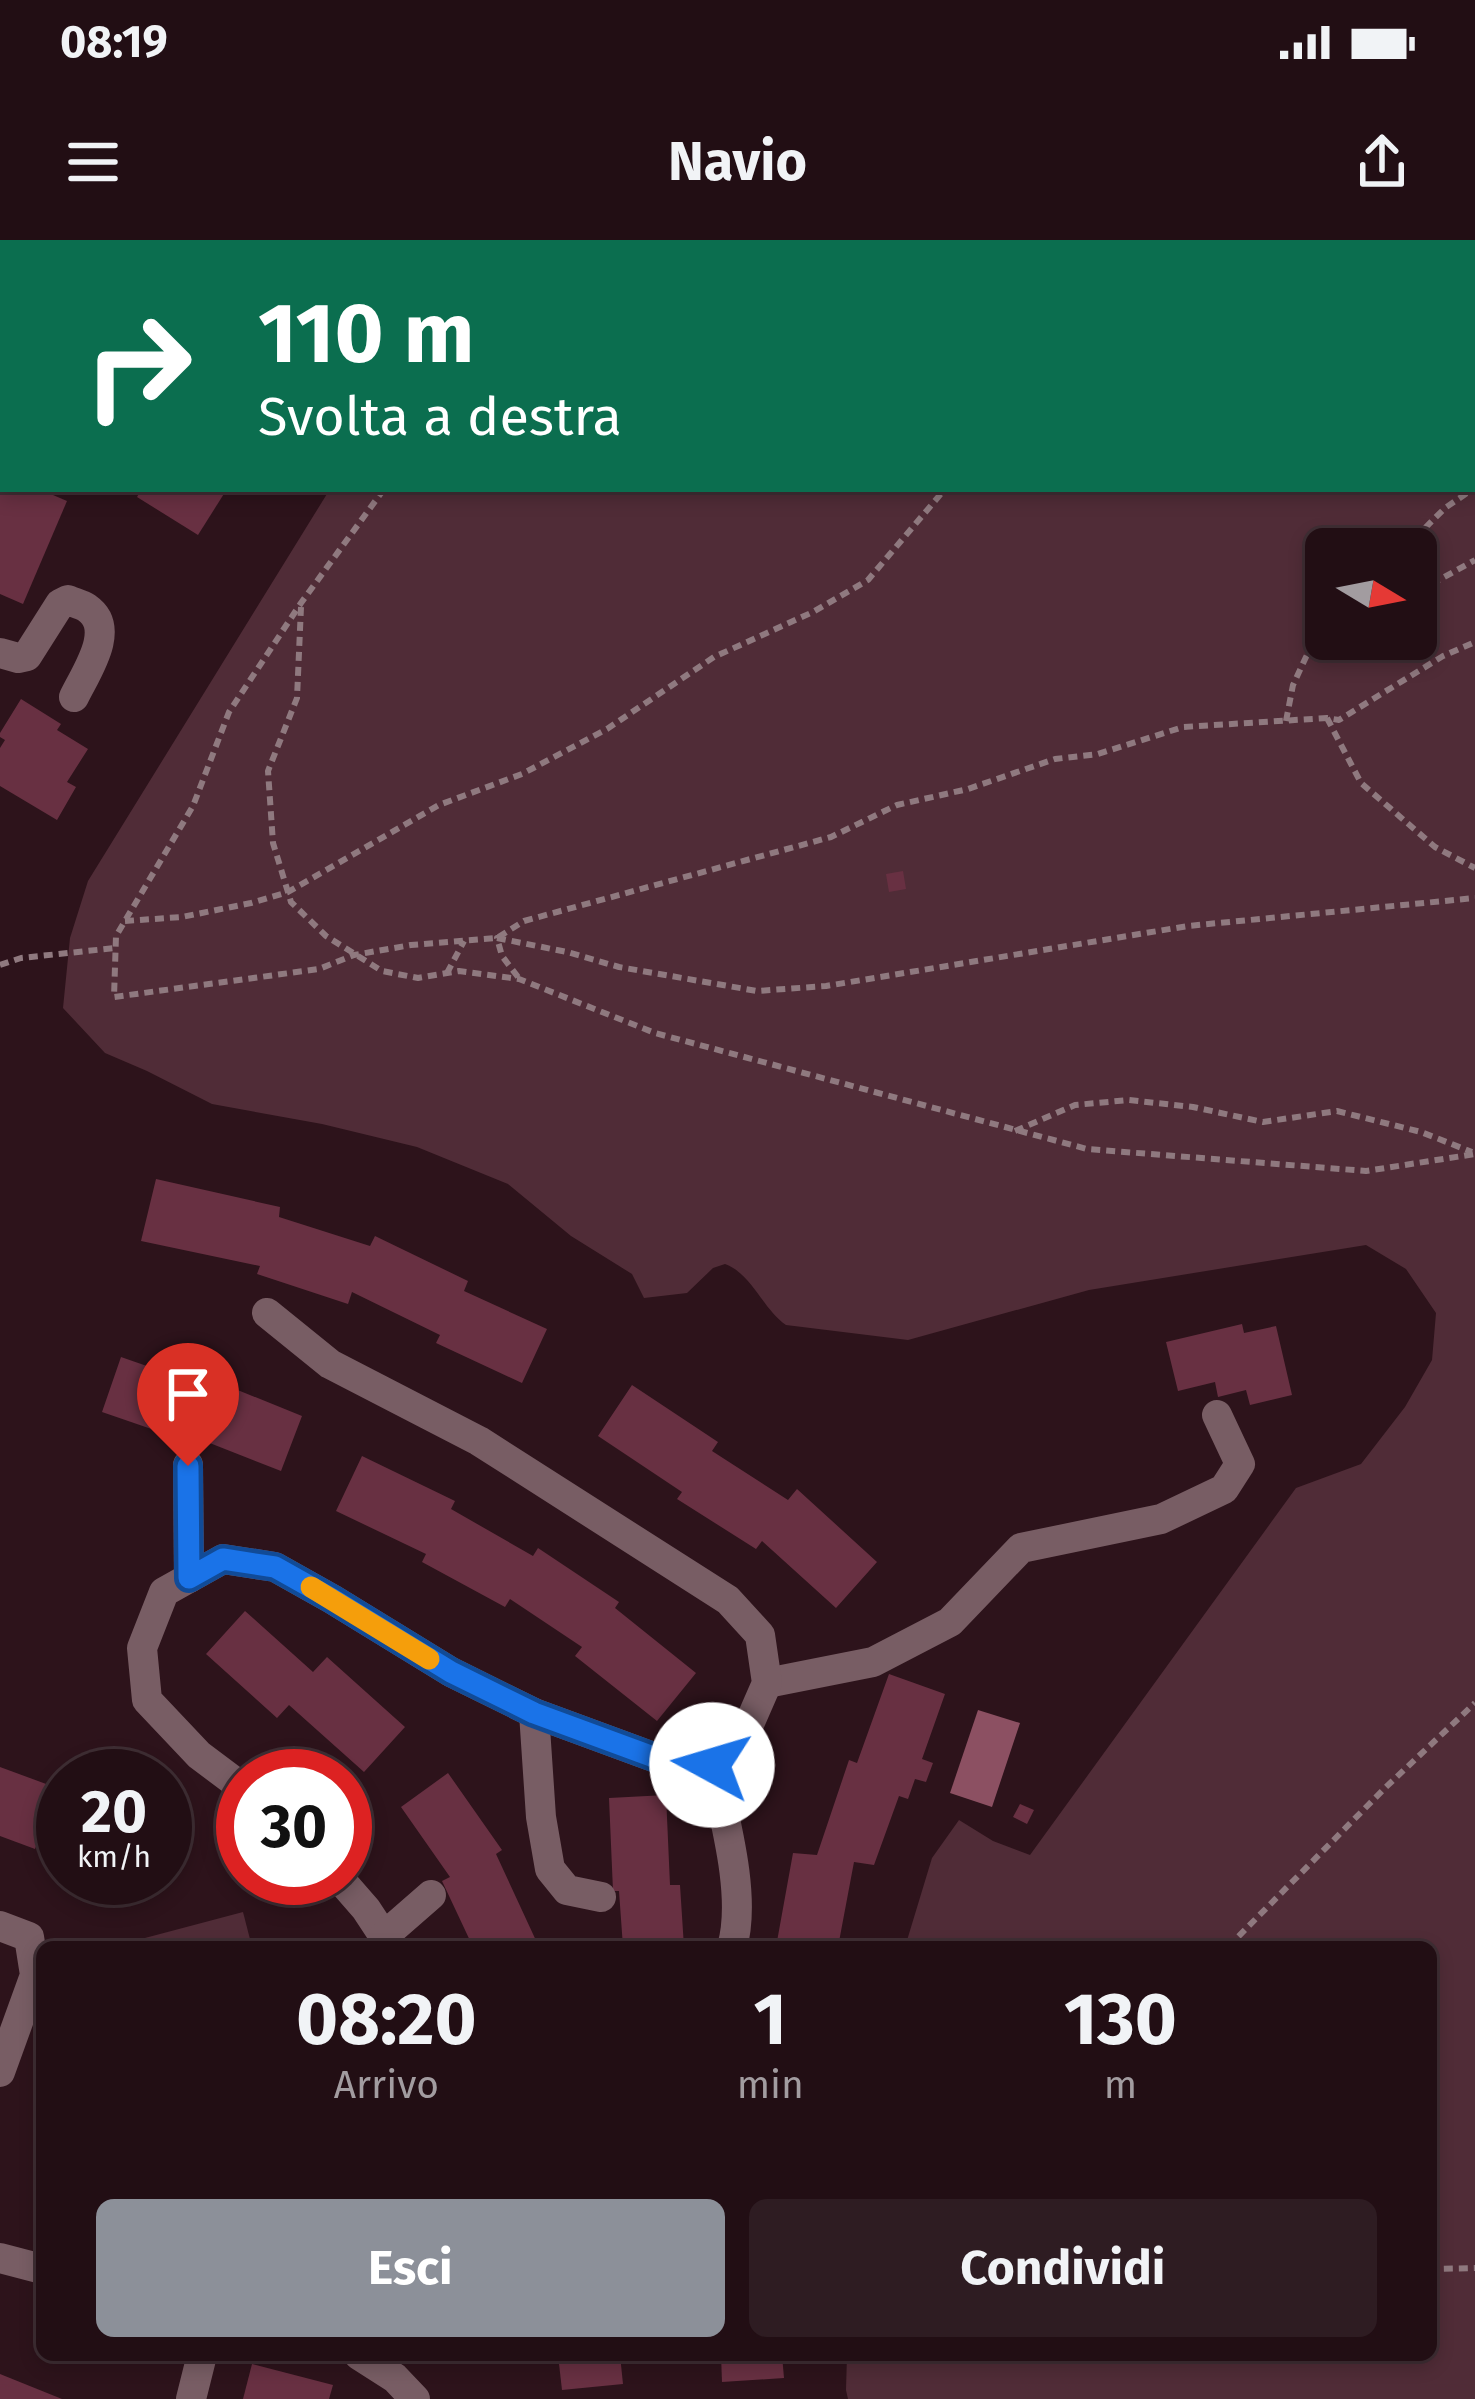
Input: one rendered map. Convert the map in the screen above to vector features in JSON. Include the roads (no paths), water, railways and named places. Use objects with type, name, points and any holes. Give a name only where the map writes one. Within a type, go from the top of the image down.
[{"type":"street","points":[[0,653],[28,656],[60,604],[68,600],[88,608],[98,623],[100,642],[74,697]]},
{"type":"street","points":[[216,1767],[147,1700],[142,1648],[164,1592],[223,1559],[275,1567],[451,1672],[534,1713],[678,1766],[712,1765],[743,1738],[767,1683],[760,1635],[728,1600],[479,1441],[330,1364],[267,1313]]},
{"type":"street","points":[[767,1683],[873,1662],[950,1622],[1021,1548],[1161,1519],[1224,1489],[1240,1464],[1217,1415]]},
{"type":"street","points":[[188,1466],[189,1578]]},
{"type":"street","points":[[534,1713],[541,1817],[550,1869],[567,1891],[601,1897]]},
{"type":"street","points":[[712,1765],[733,1863],[738,1941]]},
{"type":"street","points":[[363,1905],[387,1941],[430,1895]]},
{"type":"street","points":[[0,1926],[29,1937],[34,1975],[0,2072]]},
{"type":"street","points":[[0,2258],[36,2267]]},
{"type":"street","points":[[191,2399],[200,2361]]},
{"type":"street","points":[[368,2361],[395,2378],[415,2399]]}]
